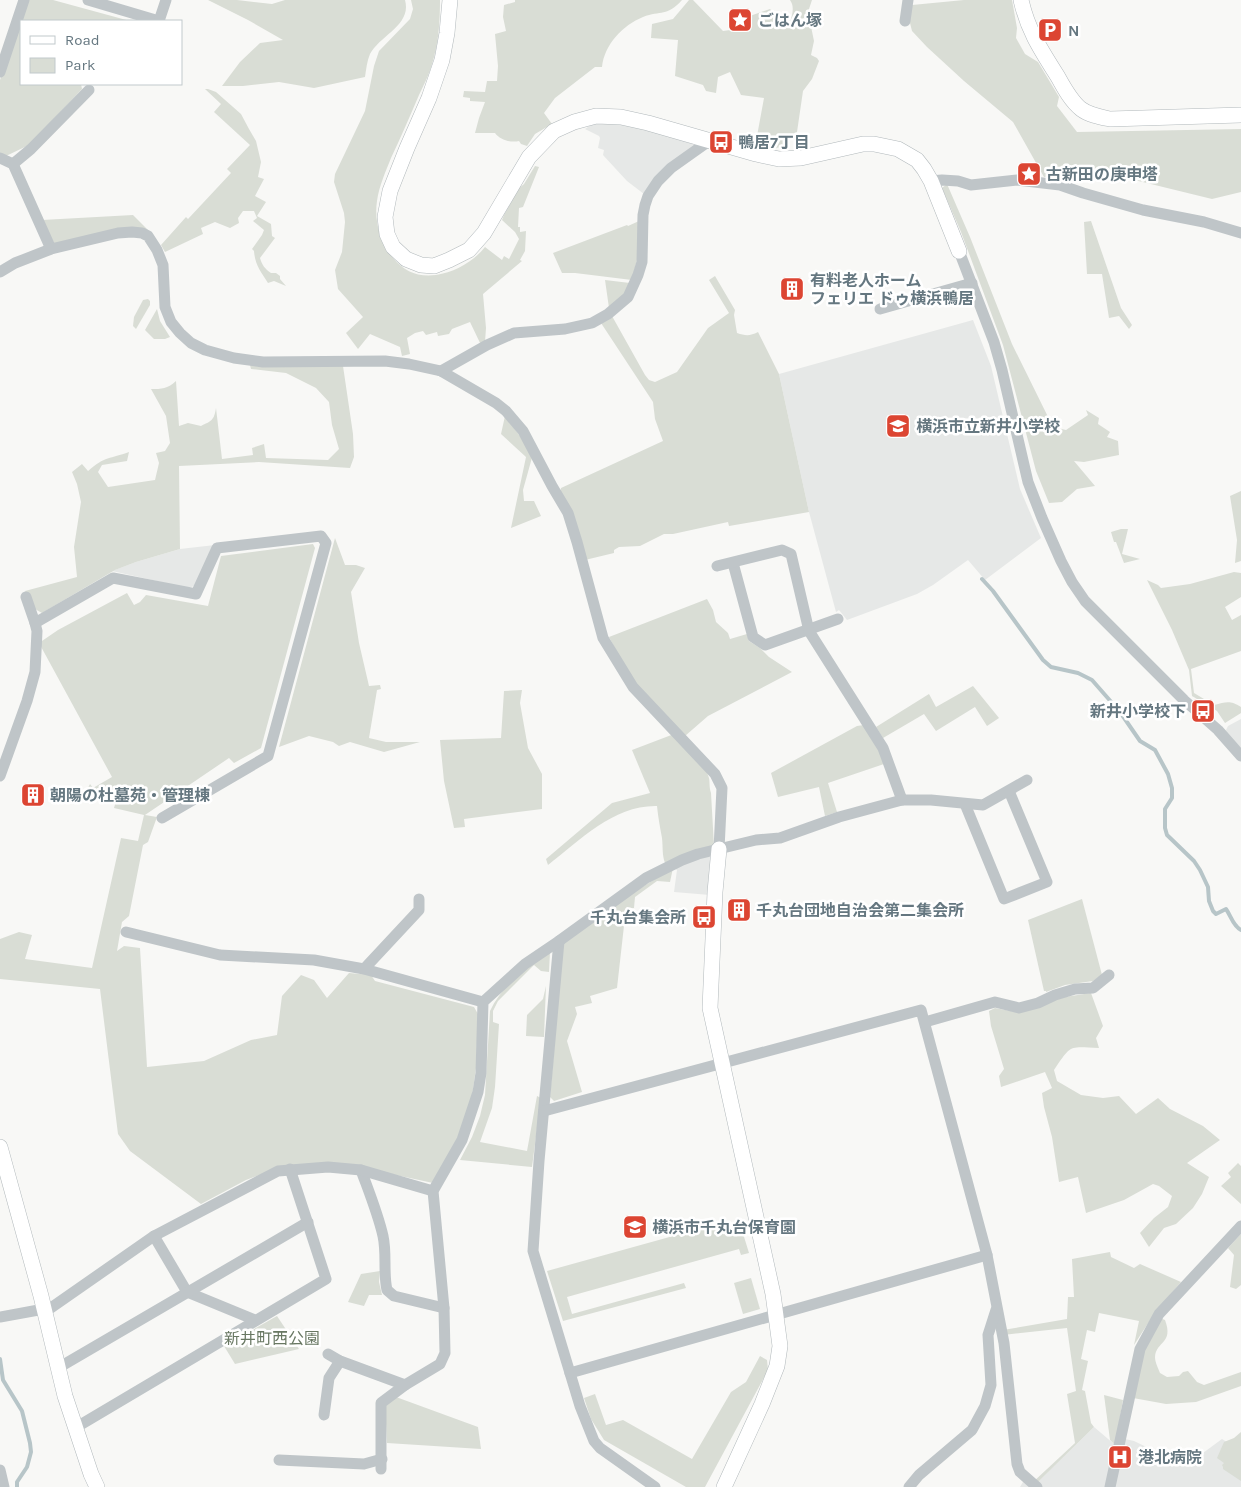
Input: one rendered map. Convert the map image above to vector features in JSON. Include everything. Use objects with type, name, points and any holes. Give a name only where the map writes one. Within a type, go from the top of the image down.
[{"type":"street","points":[[0,72],[24,0]]},
{"type":"street","points":[[91,0],[156,20]]},
{"type":"street","points":[[159,20],[166,0]]},
{"type":"street","points":[[450,0],[448,33],[442,60],[429,98],[390,191],[386,217],[387,234],[393,247],[406,259],[421,265],[434,266],[469,250],[484,233],[529,157],[554,131],[574,122],[596,116],[621,117],[648,123],[756,154],[789,159],[863,144],[883,145],[898,149],[911,156],[917,160],[931,181],[960,251],[994,342],[1028,482],[1048,532],[1072,582],[1085,601],[1184,700],[1218,730],[1241,756]]},
{"type":"street","points":[[905,21],[908,0]]},
{"type":"street","points":[[1021,0],[1025,18],[1036,42],[1070,96],[1080,108],[1094,116],[1110,119],[1241,115]]},
{"type":"street","points":[[13,164],[31,149],[89,90]]},
{"type":"street","points":[[441,371],[487,345],[514,333],[565,329],[592,323],[608,314],[628,297],[642,262],[643,214],[648,196],[658,181],[671,168],[709,141]]},
{"type":"street","points":[[0,158],[13,164],[51,249]]},
{"type":"street","points":[[931,181],[958,181],[972,185],[1017,180],[1060,185],[1143,210],[1204,222],[1241,233]]},
{"type":"street","points":[[0,272],[51,249],[118,233],[142,233],[148,236],[158,250],[163,265],[165,307],[172,322],[191,343],[205,350],[234,358],[263,362],[385,361],[441,371],[496,403],[506,411],[523,431],[568,513],[603,638],[632,687],[715,774],[722,788],[710,1008],[773,1294],[780,1346],[777,1366],[762,1404],[724,1487]]},
{"type":"street","points":[[880,310],[972,283]]},
{"type":"street","points":[[36,622],[112,578],[196,594],[217,548],[321,536],[326,543],[268,756],[162,818]]},
{"type":"street","points":[[717,566],[782,550],[791,554],[809,631],[883,748],[902,800]]},
{"type":"street","points":[[733,563],[753,637],[765,646],[838,619]]},
{"type":"street","points":[[0,776],[35,672],[36,622],[26,597]]},
{"type":"street","points":[[279,1460],[381,1464],[381,1403],[405,1385],[440,1364],[445,1353],[444,1308],[434,1190],[462,1140],[478,1092],[483,1002],[525,964],[646,878],[682,860],[698,854],[756,840],[780,838],[839,817],[902,800],[931,800],[983,805],[1027,780]]},
{"type":"street","points":[[965,804],[1004,898],[1047,882],[1009,791]]},
{"type":"street","points":[[364,970],[419,910],[419,899]]},
{"type":"street","points":[[126,932],[220,955],[314,960],[364,970],[483,1002]]},
{"type":"street","points":[[559,941],[539,1161],[533,1251],[580,1406],[594,1441],[600,1448],[655,1487]]},
{"type":"street","points":[[924,1022],[995,1002],[1019,1008],[1075,989],[1093,988],[1109,975]]},
{"type":"street","points":[[544,1111],[921,1010],[987,1255],[1004,1343],[1017,1464],[1020,1472],[1037,1487]]},
{"type":"street","points":[[0,1147],[75,1428],[97,1487]]},
{"type":"street","points":[[0,1317],[44,1310],[154,1236],[278,1172],[290,1169],[328,1167],[361,1170],[434,1190]]},
{"type":"street","points":[[75,1428],[326,1278],[290,1169]]},
{"type":"street","points":[[361,1170],[383,1237],[384,1279],[387,1290],[394,1296],[444,1308]]},
{"type":"street","points":[[58,1368],[308,1222]]},
{"type":"street","points":[[1110,1487],[1140,1348],[1159,1314],[1241,1226]]},
{"type":"street","points":[[154,1236],[187,1292],[255,1320]]},
{"type":"street","points":[[570,1373],[987,1255]]},
{"type":"street","points":[[909,1487],[919,1475],[972,1430],[986,1406],[991,1385],[988,1334],[996,1309]]},
{"type":"street","points":[[328,1354],[405,1385]]},
{"type":"street","points":[[324,1415],[329,1378],[340,1360]]},
{"type":"street","points":[[0,1470],[4,1487]]},
{"type":"shaded area","points":[[600,119],[649,128],[697,146],[644,194],[627,181],[603,155],[604,150],[598,148],[599,136],[585,129]]},
{"type":"shaded area","name":"横浜市立新井小学校","points":[[973,320],[991,366],[1020,489],[1041,538],[985,580],[968,560],[917,594],[847,620],[839,610],[836,612],[809,512],[779,374]]},
{"type":"shaded area","points":[[215,545],[198,585],[188,588],[112,571],[180,549]]},
{"type":"shaded area","points":[[1241,719],[1241,748],[1227,734],[1226,730],[1228,726]]},
{"type":"shaded area","points":[[708,855],[711,858],[710,895],[674,892],[677,870],[673,868]]},
{"type":"shaded area","name":"港北病院","points":[[1094,1427],[1114,1444],[1125,1439],[1134,1441],[1165,1456],[1187,1458],[1203,1453],[1222,1439],[1241,1451],[1241,1487],[1020,1487],[1026,1477],[1035,1485]]},
{"type":"green space","points":[[27,0],[53,0],[126,20],[20,20]]},
{"type":"green space","points":[[208,0],[237,0],[272,4],[285,0],[405,0],[406,9],[400,23],[370,54],[365,77],[314,88],[279,82],[222,86],[240,62],[260,43],[283,40]]},
{"type":"green space","points":[[411,0],[440,0],[437,43],[426,81],[391,158],[378,195],[376,208],[377,223],[381,238],[388,252],[407,270],[417,274],[429,275],[443,274],[457,269],[469,262],[485,247],[502,260],[504,256],[509,259],[519,239],[515,232],[502,220],[516,191],[524,184],[535,166],[539,167],[523,207],[519,208],[518,227],[520,227],[520,232],[526,231],[525,251],[520,260],[522,261],[483,294],[486,328],[485,342],[481,345],[470,322],[452,329],[449,334],[438,336],[437,332],[426,335],[423,331],[415,333],[407,338],[410,354],[402,356],[400,347],[370,334],[358,349],[346,333],[363,317],[338,289],[335,270],[342,252],[345,222],[334,182],[335,174],[365,111],[379,51],[410,19],[413,9]]},
{"type":"green space","points":[[515,0],[682,0],[668,11],[643,17],[628,25],[606,51],[602,67],[595,67],[555,98],[544,113],[552,124],[535,134],[527,146],[519,141],[503,139],[495,133],[475,133],[485,102],[470,101],[470,98],[463,97],[464,91],[485,92],[487,81],[497,81],[498,66],[495,34],[506,31],[503,17],[504,5],[515,2]]},
{"type":"green space","points":[[689,0],[693,0],[723,31],[745,28],[747,17],[770,9],[782,25],[785,26],[790,23],[792,14],[793,8],[790,0],[812,0],[808,12],[814,41],[811,55],[819,61],[812,79],[803,91],[797,132],[785,145],[774,149],[761,150],[757,136],[764,98],[741,95],[730,72],[718,77],[716,93],[706,91],[703,85],[675,76],[678,40],[651,38],[652,24],[673,19]]},
{"type":"green space","points":[[964,0],[1012,0],[1017,28],[1016,38],[1025,54],[1038,62],[1059,97],[1057,106],[1077,132],[1241,129],[1241,192],[1212,199],[1110,174],[1044,177],[1013,122],[964,81],[912,31],[909,19],[912,5]]},
{"type":"green space","points":[[20,21],[20,85],[81,85],[82,89],[29,145],[6,156],[0,153],[0,80]]},
{"type":"green space","points":[[205,89],[216,92],[241,114],[256,141],[261,162],[258,177],[264,179],[255,196],[266,202],[257,216],[271,224],[272,236],[275,238],[260,258],[265,268],[271,273],[276,273],[280,276],[280,279],[286,286],[274,281],[268,283],[257,264],[252,249],[264,230],[253,221],[257,218],[254,211],[243,211],[238,218],[239,223],[230,228],[215,222],[201,228],[203,234],[165,252],[161,245],[186,217],[188,219],[231,173],[227,169],[250,145],[214,112],[221,104]]},
{"type":"green space","points":[[947,184],[1012,344],[1053,427],[1066,430],[1088,415],[1086,410],[1099,418],[1098,424],[1110,432],[1107,437],[1118,441],[1119,455],[1084,462],[1074,461],[1095,486],[1077,489],[1062,502],[1049,503],[1036,471],[1003,345],[961,232],[942,188]]},
{"type":"green space","points":[[133,215],[150,232],[55,245],[42,220]]},
{"type":"green space","points":[[639,221],[640,248],[632,280],[562,273],[553,253]]},
{"type":"green space","points":[[1091,221],[1121,308],[1132,325],[1129,329],[1119,316],[1109,318],[1102,274],[1087,274],[1084,222]]},
{"type":"green space","points":[[715,276],[735,310],[737,333],[748,335],[758,332],[779,374],[809,512],[729,526],[728,522],[673,534],[664,534],[640,546],[619,547],[614,550],[614,553],[585,560],[560,493],[561,488],[663,441],[655,419],[653,402],[601,323],[612,316],[645,375],[649,380],[655,382],[677,372],[708,328],[729,313],[709,280]]},
{"type":"green space","points":[[605,280],[630,283],[624,294],[609,308]]},
{"type":"green space","points":[[148,299],[150,305],[136,329],[133,326],[134,317],[143,300]]},
{"type":"green space","points":[[157,309],[160,321],[170,337],[165,339],[154,339],[145,330]]},
{"type":"green space","points":[[250,365],[343,366],[353,434],[354,457],[350,468],[259,462],[179,466],[180,549],[115,570],[42,613],[35,609],[25,591],[77,577],[74,547],[81,502],[72,472],[82,464],[88,471],[103,460],[129,452],[127,461],[102,465],[98,472],[108,487],[155,480],[159,463],[156,453],[165,451],[170,443],[166,416],[151,389],[164,388],[176,381],[179,426],[188,423],[201,426],[212,420],[216,408],[222,459],[253,455],[252,448],[264,444],[266,458],[328,460],[339,449],[332,425],[329,402],[316,388],[286,373],[251,369]]},
{"type":"green space","points":[[505,416],[533,454],[523,490],[524,501],[534,501],[541,516],[511,528],[526,457],[501,434]]},
{"type":"green space","points":[[1241,491],[1241,561],[1235,563],[1237,540],[1230,496]]},
{"type":"green space","points":[[1128,529],[1122,554],[1140,559],[1124,563],[1111,532]]},
{"type":"green space","points":[[335,538],[345,565],[356,565],[365,568],[351,592],[359,643],[369,686],[380,685],[381,689],[377,690],[369,738],[386,742],[420,742],[384,752],[350,742],[339,746],[333,742],[309,736],[279,747]]},
{"type":"green space","points":[[313,544],[315,548],[261,748],[234,763],[229,758],[145,815],[157,817],[148,842],[143,845],[129,916],[122,922],[117,951],[124,946],[140,948],[147,1067],[204,1061],[251,1040],[277,1035],[282,996],[301,975],[314,980],[327,998],[349,973],[371,975],[375,981],[474,1007],[478,1014],[476,1068],[472,1097],[453,1151],[433,1183],[340,1163],[279,1168],[246,1180],[201,1204],[130,1151],[118,1134],[100,989],[0,979],[0,939],[19,932],[32,935],[25,959],[92,968],[121,838],[138,841],[144,815],[114,808],[116,801],[88,795],[90,784],[93,788],[112,777],[39,643],[58,630],[127,593],[134,605],[140,602],[146,595],[208,606],[221,556]]},
{"type":"green space","points":[[1234,572],[1241,573],[1241,597],[1225,607],[1232,620],[1241,615],[1241,651],[1191,669],[1194,693],[1214,705],[1228,702],[1241,707],[1241,713],[1225,723],[1217,711],[1192,696],[1189,670],[1172,630],[1147,580],[1161,588],[1190,584]]},
{"type":"green space","points":[[707,599],[713,610],[716,622],[728,633],[730,639],[747,634],[749,641],[792,672],[708,716],[685,736],[632,680],[609,637]]},
{"type":"green space","points":[[973,686],[999,718],[987,726],[975,707],[936,731],[924,714],[883,738],[876,727],[929,694],[936,707]]},
{"type":"green space","points":[[522,690],[520,703],[528,748],[542,774],[542,809],[464,819],[465,827],[454,828],[444,781],[440,740],[501,738],[504,691]]},
{"type":"green space","points":[[864,725],[879,749],[884,764],[828,783],[837,812],[825,816],[819,787],[778,797],[771,773],[857,726]]},
{"type":"green space","points":[[674,734],[699,760],[707,772],[711,793],[714,846],[665,863],[657,806],[641,807],[626,811],[598,826],[548,865],[546,859],[612,803],[650,793],[632,750]]},
{"type":"green space","points":[[673,868],[670,882],[657,881],[635,897],[634,908],[626,908],[617,988],[590,996],[592,1003],[575,1007],[577,1014],[567,1041],[582,1092],[554,1101],[550,1097],[563,943],[629,895]]},
{"type":"green space","points":[[1082,899],[1102,975],[1093,981],[1065,985],[1046,992],[1044,991],[1028,920]]},
{"type":"green space","points":[[550,952],[549,972],[541,971],[534,965],[498,1001],[493,1011],[493,1022],[499,1024],[495,1087],[492,1108],[480,1142],[527,1151],[537,1096],[541,1098],[532,1167],[460,1160],[472,1137],[485,1095],[490,1011],[508,985],[524,970]]},
{"type":"green space","points":[[546,986],[544,1037],[526,1036],[527,1015],[543,999]]},
{"type":"green space","points":[[1091,993],[1103,1026],[1096,1038],[1099,1048],[1081,1047],[1068,1051],[1054,1070],[1057,1081],[1081,1095],[1103,1098],[1119,1096],[1136,1114],[1158,1098],[1170,1109],[1203,1126],[1220,1140],[1187,1163],[1209,1177],[1202,1194],[1193,1208],[1176,1224],[1164,1228],[1149,1247],[1140,1233],[1168,1207],[1172,1196],[1159,1186],[1153,1184],[1124,1200],[1086,1213],[1078,1177],[1059,1182],[1052,1137],[1042,1093],[1052,1088],[1045,1072],[1001,1087],[999,1076],[1004,1069],[991,1026],[989,1011],[995,1008],[1016,1012],[1058,998]]},
{"type":"green space","points":[[1238,1163],[1241,1166],[1241,1204],[1221,1186],[1231,1177],[1228,1173]]},
{"type":"green space","points":[[720,1223],[725,1230],[741,1227],[749,1253],[741,1255],[739,1249],[567,1297],[572,1314],[684,1283],[686,1288],[563,1321],[547,1271]]},
{"type":"green space","points":[[1241,1234],[1241,1285],[1236,1289],[1230,1287],[1234,1255],[1228,1248]]},
{"type":"green space","points":[[1110,1252],[1111,1257],[1134,1268],[1140,1264],[1181,1282],[1156,1311],[1134,1345],[1139,1321],[1099,1313],[1095,1332],[1087,1330],[1081,1359],[1088,1361],[1082,1390],[1085,1391],[1091,1423],[1094,1427],[1035,1485],[1032,1483],[1075,1443],[1067,1394],[1076,1391],[1067,1328],[1003,1335],[1003,1330],[1067,1319],[1068,1297],[1074,1297],[1072,1259]]},
{"type":"green space","points":[[380,1271],[379,1282],[382,1295],[369,1295],[364,1306],[348,1302],[361,1274]]},
{"type":"green space","points":[[751,1278],[760,1309],[743,1314],[734,1283]]},
{"type":"green space","name":"新井町西公園","points":[[277,1316],[299,1349],[235,1364],[224,1346]]},
{"type":"green space","points":[[1160,1318],[1165,1320],[1167,1334],[1158,1348],[1155,1357],[1160,1373],[1167,1377],[1179,1376],[1183,1372],[1188,1371],[1197,1382],[1204,1385],[1241,1372],[1241,1386],[1196,1402],[1166,1404],[1133,1398],[1142,1349]]},
{"type":"green space","points":[[760,1356],[767,1360],[768,1370],[705,1487],[686,1487],[604,1440],[591,1419],[584,1398],[595,1394],[606,1425],[623,1420],[692,1459],[731,1392],[746,1382]]},
{"type":"green space","points":[[1104,1395],[1123,1400],[1115,1445],[1110,1440]]},
{"type":"green space","points":[[396,1397],[478,1427],[481,1449],[387,1443],[385,1404]]},
{"type":"green space","points":[[1241,1432],[1241,1481],[1223,1469],[1222,1465],[1224,1463],[1217,1458],[1224,1442],[1234,1438]]},
{"type":"waterway","points":[[982,579],[993,591],[1043,660],[1051,667],[1078,673],[1092,680],[1120,712],[1140,741],[1155,750],[1168,774],[1172,788],[1172,798],[1165,809],[1167,835],[1194,861],[1200,870],[1208,887],[1209,901],[1213,911],[1216,914],[1226,909],[1234,923],[1241,930]]},
{"type":"waterway","points":[[0,1359],[3,1380],[22,1411],[30,1443],[31,1452],[27,1467],[17,1482],[17,1487]]},
{"type":"place","name":"ごはん塚","points":[[740,20]]},
{"type":"place","name":"N","points":[[1050,30]]},
{"type":"place","name":"鴨居7丁目","points":[[721,142]]},
{"type":"place","name":"古新田の庚申塔","points":[[1029,174]]},
{"type":"place","name":"有料老人ホーム フェリエ ドゥ横浜鴨居","points":[[792,289]]},
{"type":"place","name":"横浜市立新井小学校","points":[[898,426]]},
{"type":"place","name":"新井小学校下","points":[[1203,711]]},
{"type":"place","name":"朝陽の杜墓苑・管理棟","points":[[33,795]]},
{"type":"place","name":"千丸台団地自治会第二集会所","points":[[739,910]]},
{"type":"place","name":"千丸台集会所","points":[[704,917]]},
{"type":"place","name":"横浜市千丸台保育園","points":[[635,1227]]},
{"type":"place","name":"港北病院","points":[[1120,1457]]}]
